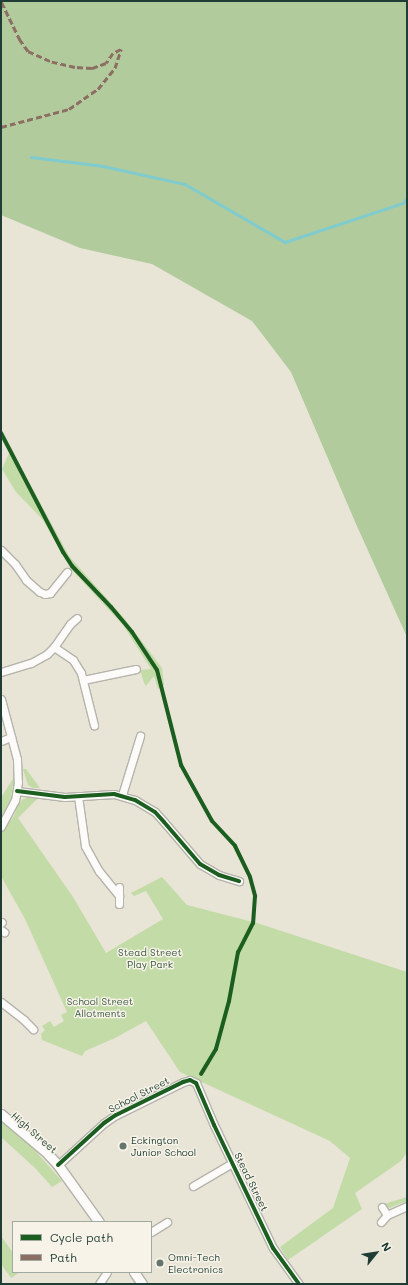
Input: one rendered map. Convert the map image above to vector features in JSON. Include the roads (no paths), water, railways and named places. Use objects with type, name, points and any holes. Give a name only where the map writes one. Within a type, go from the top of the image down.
[{"type":"main road","name":"High Street","points":[[1,1114],[45,1151],[58,1165],[98,1221]]},
{"type":"main road","points":[[135,1273],[142,1284]]},
{"type":"street","points":[[1,550],[15,564],[32,587],[45,594],[52,590],[67,572]]},
{"type":"street","points":[[1,672],[40,659],[54,647],[66,628],[77,618]]},
{"type":"street","points":[[54,647],[73,660],[81,673],[91,721]]},
{"type":"street","points":[[83,680],[136,669]]},
{"type":"street","points":[[1,699],[18,770],[18,790],[11,811],[1,826]]},
{"type":"street","points":[[122,796],[140,736]]},
{"type":"street","points":[[1,740],[11,737]]},
{"type":"street","points":[[18,790],[65,797],[101,794],[122,796],[135,800],[155,812],[200,864],[219,875],[239,881]]},
{"type":"street","points":[[78,796],[85,846],[99,871],[119,896]]},
{"type":"street","points":[[119,904],[120,887]]},
{"type":"street","points":[[1,1002],[33,1029]]},
{"type":"street","name":"School Street","points":[[58,1165],[104,1123],[116,1115],[183,1082],[190,1080],[196,1083]]},
{"type":"street","name":"Stead Street","points":[[196,1083],[232,1163],[273,1248],[299,1284]]},
{"type":"street","points":[[193,1186],[232,1163]]},
{"type":"street","points":[[381,1222],[387,1215],[407,1206]]},
{"type":"street","points":[[382,1208],[387,1215]]},
{"type":"street","points":[[152,1231],[167,1222]]},
{"type":"street","points":[[99,1284],[106,1273]]},
{"type":"waterway","points":[[31,157],[103,166],[185,184],[285,242],[403,203],[407,198]]},
{"type":"place","name":"Eckington Junior School","points":[[123,1146]]},
{"type":"place","name":"Omni-Tech Electronics","points":[[160,1263]]},
{"type":"park label","name":"Stead Street Play Park","points":[[150,958]]},
{"type":"park label","name":"School Street Allotments","points":[[100,1006]]}]
